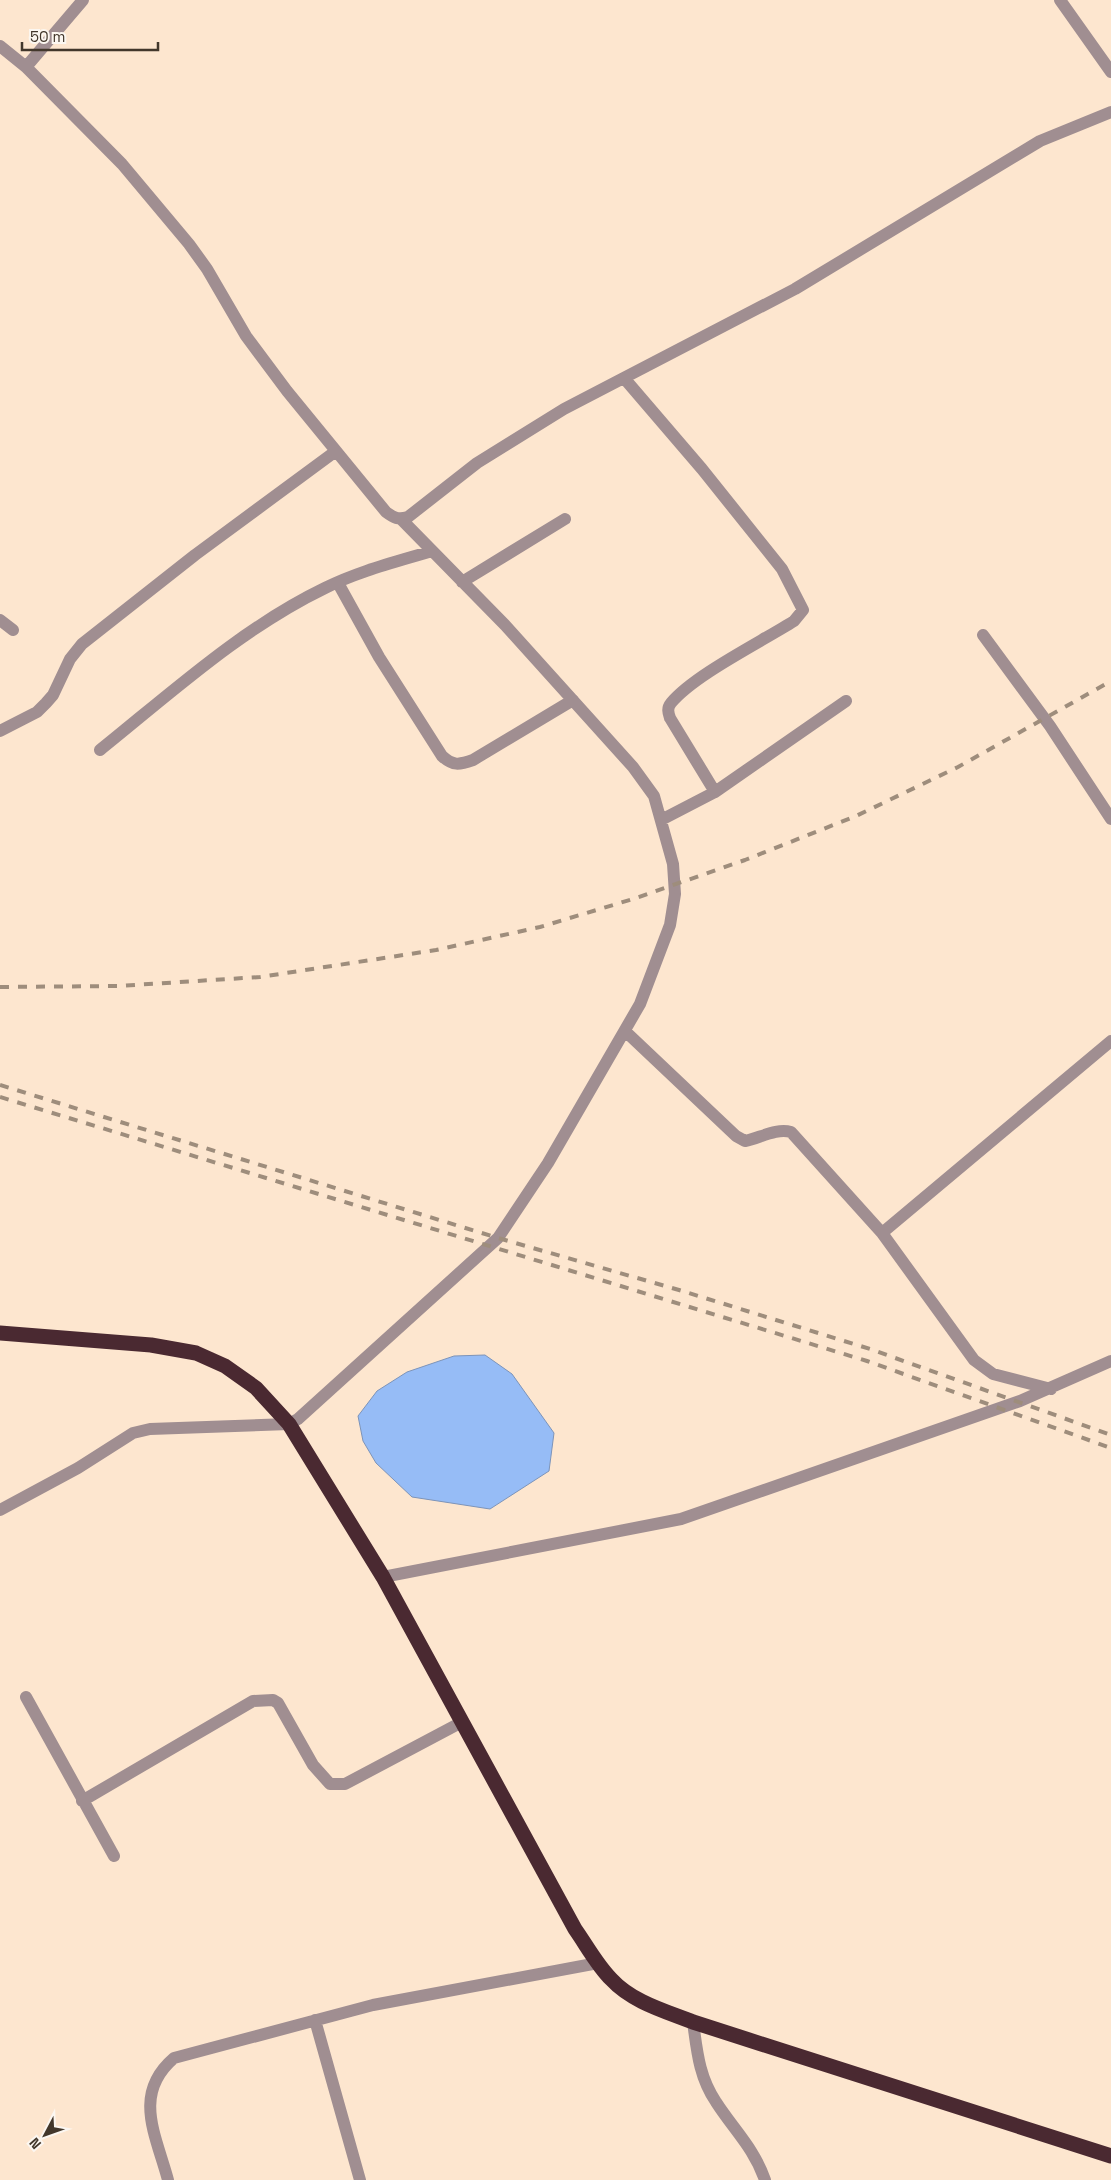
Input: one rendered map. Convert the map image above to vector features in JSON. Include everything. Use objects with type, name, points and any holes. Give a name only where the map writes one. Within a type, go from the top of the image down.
[{"type":"highway","points":[[0,1333],[151,1345],[196,1353],[225,1366],[256,1388],[289,1424],[383,1577],[575,1929],[612,1980],[628,1993],[650,2005],[693,2022],[1111,2156]]},
{"type":"street","points":[[26,67],[83,0]]},
{"type":"street","points":[[1060,0],[1111,72]]},
{"type":"street","points":[[0,46],[26,67],[122,164],[189,244],[207,269],[246,336],[336,451],[386,512],[395,519],[408,517],[477,463],[564,409],[795,289],[1040,140],[1111,112]]},
{"type":"street","points":[[624,378],[702,469],[782,570],[802,610],[794,621],[700,679],[670,704],[667,710],[715,792]]},
{"type":"street","points":[[0,731],[38,712],[53,695],[70,659],[82,644],[195,554],[336,451]]},
{"type":"street","points":[[0,1510],[78,1468],[133,1433],[150,1429],[289,1424],[298,1419],[491,1246],[548,1163],[640,1004],[670,925],[675,894],[673,864],[654,796],[573,700],[505,625],[401,519]]},
{"type":"street","points":[[462,582],[565,519]]},
{"type":"street","points":[[100,750],[244,637],[324,588],[372,569],[432,551]]},
{"type":"street","points":[[338,583],[379,657],[442,756],[450,763],[460,765],[473,760],[573,700]]},
{"type":"street","points":[[0,620],[13,630]]},
{"type":"street","points":[[984,635],[1050,726],[1111,819]]},
{"type":"street","points":[[661,820],[715,792],[846,701]]},
{"type":"street","points":[[625,1031],[736,1136],[745,1141],[784,1130],[791,1132],[882,1233],[974,1360],[993,1374],[1051,1389]]},
{"type":"street","points":[[882,1233],[1111,1042]]},
{"type":"street","points":[[383,1577],[681,1519],[1051,1389],[1111,1361]]},
{"type":"street","points":[[26,1697],[114,1856]]},
{"type":"street","points":[[82,1800],[253,1701],[273,1700],[278,1703],[314,1764],[330,1784],[345,1784],[462,1722]]},
{"type":"street","points":[[168,2180],[148,2106],[153,2084],[163,2067],[174,2058],[373,2005],[598,1963]]},
{"type":"street","points":[[315,2020],[360,2180]]},
{"type":"street","points":[[693,2022],[698,2064],[707,2086],[716,2103],[758,2160],[765,2180]]},
{"type":"water","points":[[485,1355],[512,1374],[554,1433],[549,1471],[490,1509],[412,1497],[376,1463],[363,1441],[358,1416],[377,1391],[407,1372],[454,1356]]},
{"type":"railway","points":[[0,987],[118,986],[260,977],[436,950],[540,927],[633,899],[745,860],[856,816],[958,767],[1111,681]]},
{"type":"railway","points":[[0,1085],[498,1238],[679,1290],[870,1349],[1111,1435]]},
{"type":"railway","points":[[0,1097],[867,1361],[1111,1448]]}]
